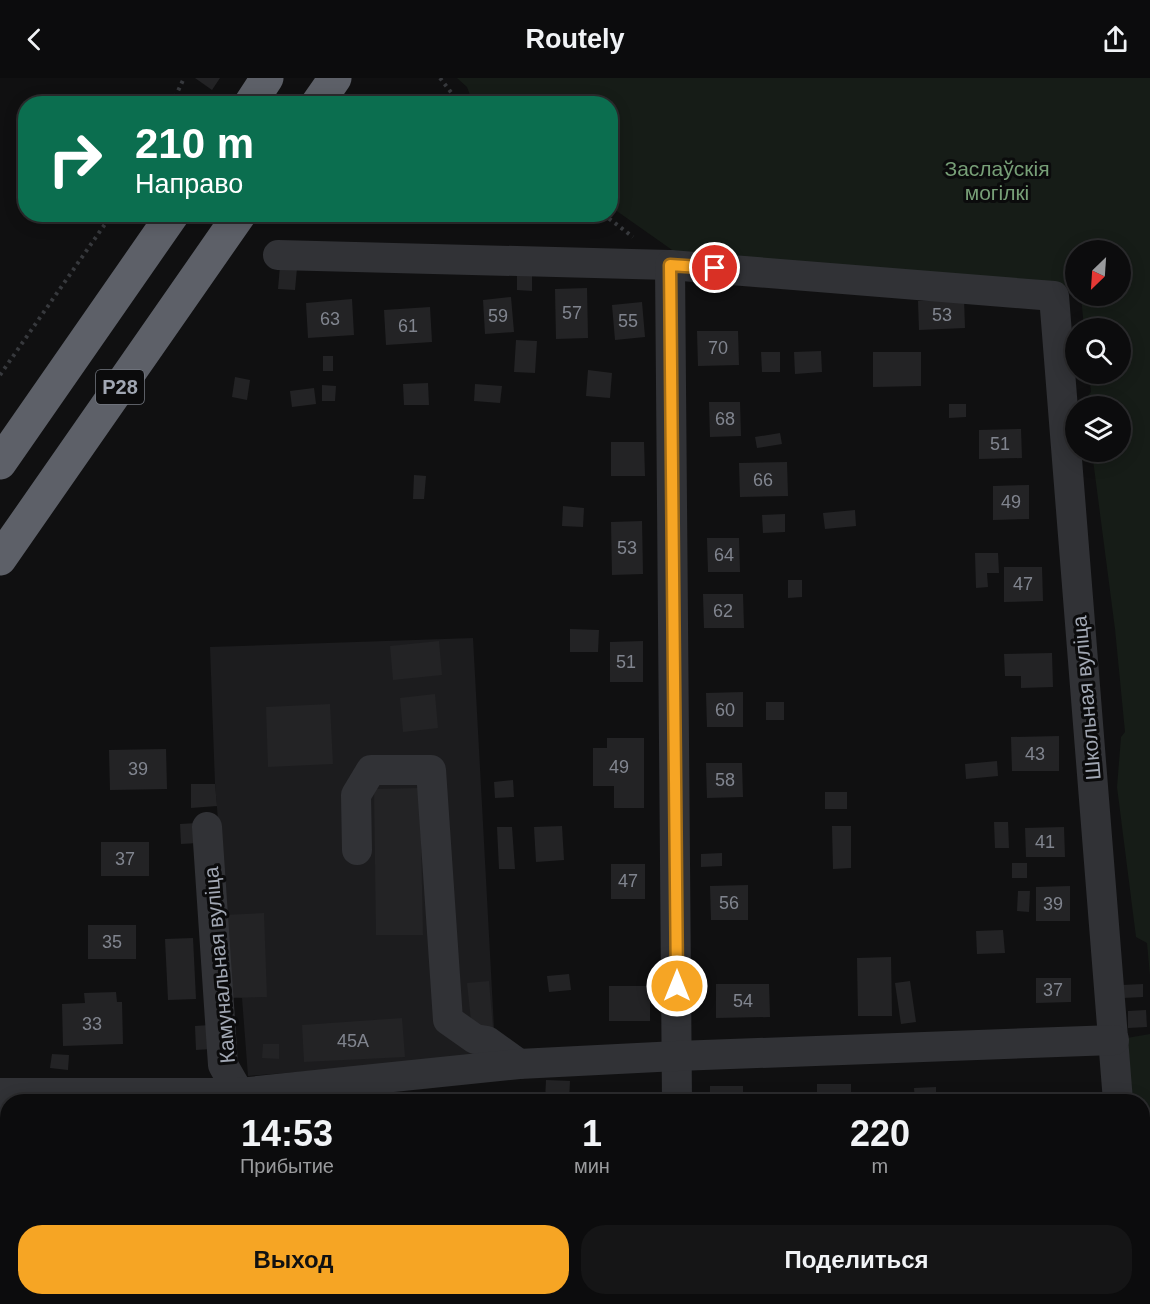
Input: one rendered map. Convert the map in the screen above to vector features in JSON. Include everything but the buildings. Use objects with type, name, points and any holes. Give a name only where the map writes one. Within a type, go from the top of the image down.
[{"type":"highway","points":[[255,96],[267,78]]},
{"type":"highway","points":[[323,96],[335,78]]},
{"type":"highway","name":"Р28","points":[[0,463],[167,222]]},
{"type":"highway","name":"Р28","points":[[0,559],[234,222]]},
{"type":"street","points":[[278,255],[670,265],[677,1094]]},
{"type":"street","name":"Школьная вуліца","points":[[670,265],[1054,296],[1118,1094]]},
{"type":"street","points":[[357,850],[356,795],[371,771],[431,770],[448,1020],[475,1039],[487,1041],[519,1064]]},
{"type":"street","name":"Камунальная вуліца","points":[[207,827],[223,1065],[238,1094]]},
{"type":"street","points":[[264,1094],[519,1064],[1114,1040]]},
{"type":"street","points":[[0,1093],[60,1094]]},
{"type":"path","points":[[176,96],[184,78]]},
{"type":"path","points":[[440,78],[454,96]]},
{"type":"path","points":[[0,375],[106,222]]},
{"type":"shaded area","points":[[473,638],[494,1028],[477,1058],[248,1076],[242,998],[226,995],[226,915],[215,784],[210,647]]},
{"type":"green space","name":"Заслаўскія могілкі","points":[[457,78],[1150,78],[1150,976],[1147,943],[1136,937],[1117,787],[1121,737],[1125,732],[1115,629],[1093,462],[1131,462],[1131,396],[1088,396],[1091,392],[1090,384],[1131,384],[1131,318],[1083,318],[1082,306],[1131,306],[1131,240],[1065,240],[1065,287],[675,252],[618,212],[618,96],[470,96],[467,87]]},
{"type":"green space","points":[[1150,1034],[1150,1094],[1125,1094],[1121,1039]]},
{"type":"route","points":[[677,986],[670,265],[715,268]]}]
